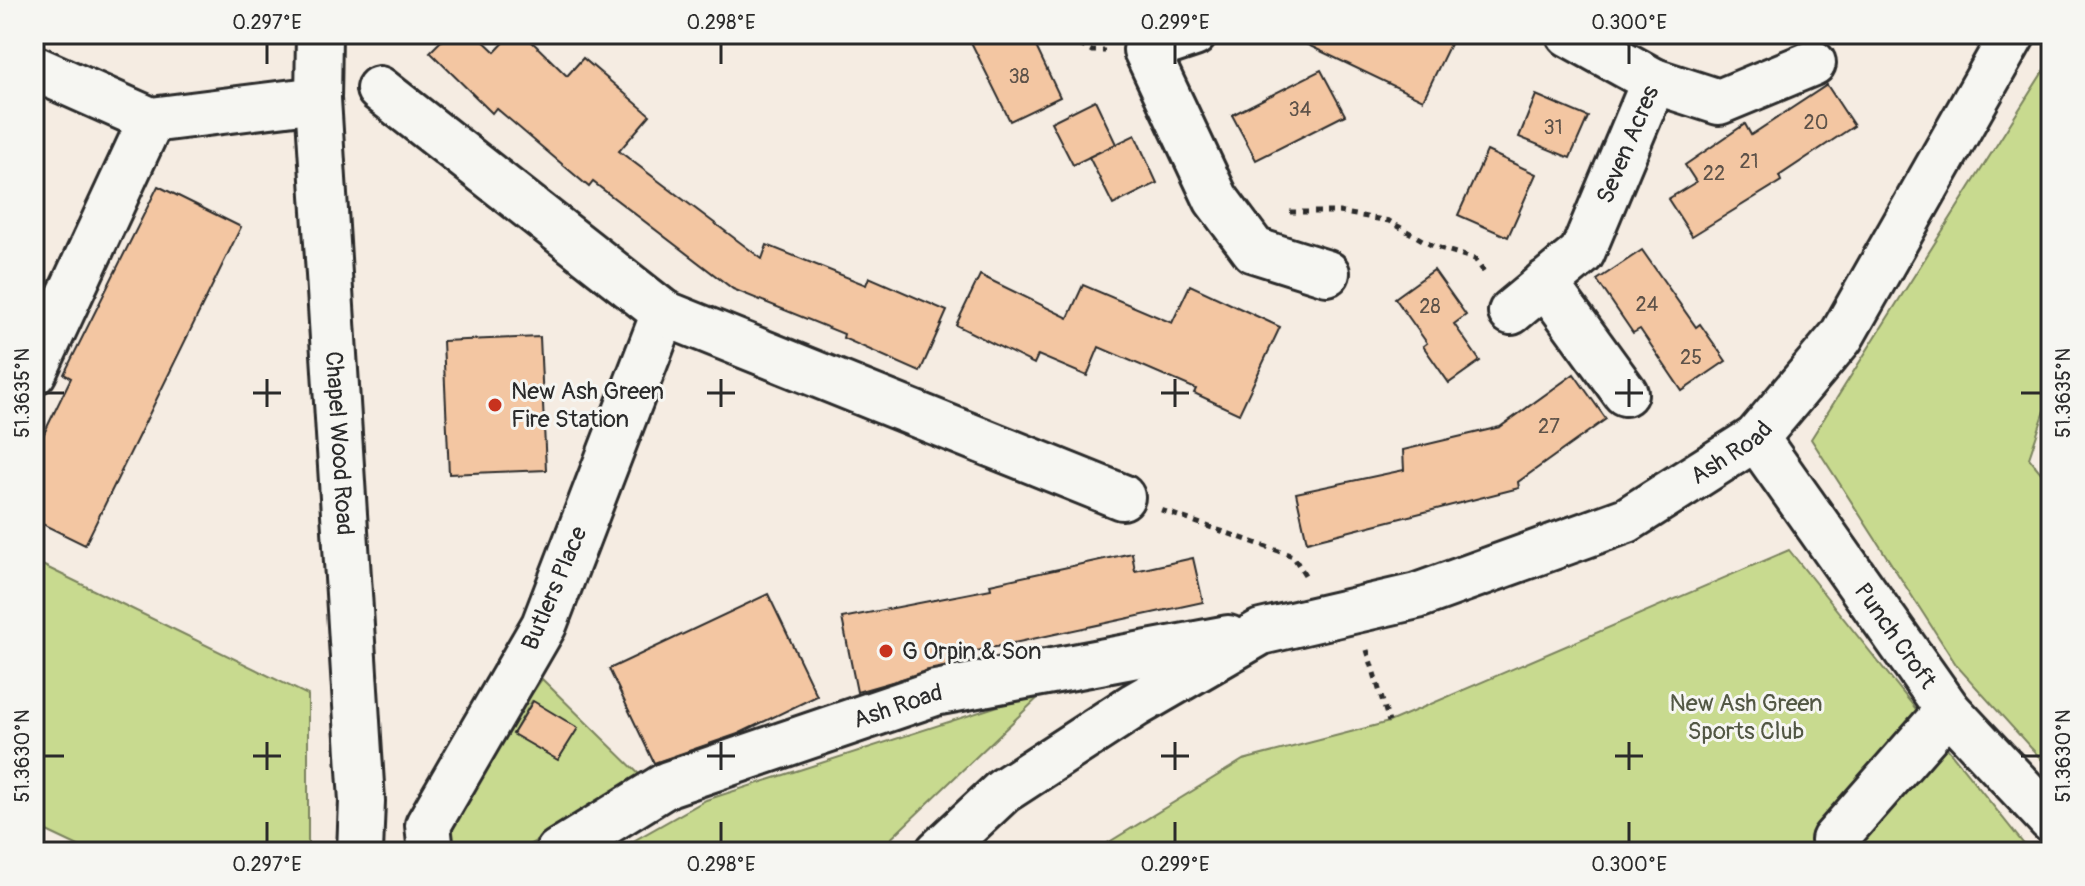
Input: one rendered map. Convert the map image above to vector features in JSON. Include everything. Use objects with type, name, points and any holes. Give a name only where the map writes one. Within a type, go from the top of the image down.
[{"type":"street","name":"Chapel Wood Road","points":[[319,34],[318,99],[362,801],[360,852]]},
{"type":"street","points":[[1194,34],[1146,50],[1216,199],[1254,250],[1327,273]]},
{"type":"street","name":"Seven Acres","points":[[1511,312],[1582,253],[1654,81],[1569,34]]},
{"type":"street","name":"Ash Road","points":[[558,852],[668,784],[935,693],[1261,632],[1417,596],[1627,520],[1756,438],[1841,337],[2013,34]]},
{"type":"street","points":[[1654,81],[1719,102],[1813,63]]},
{"type":"street","points":[[34,68],[151,120],[318,99]]},
{"type":"street","points":[[379,89],[664,313],[1122,497]]},
{"type":"street","points":[[34,372],[151,120]]},
{"type":"street","points":[[1545,283],[1625,393]]},
{"type":"street","name":"Butlers Place","points":[[431,852],[428,825],[544,625],[664,313]]},
{"type":"street","name":"Punch Croft","points":[[1756,438],[1948,710],[2051,820]]},
{"type":"street","name":"Ash Road","points":[[938,852],[1003,791],[1135,705],[1261,632]]},
{"type":"street","points":[[1834,840],[1948,710]]},
{"type":"path","points":[[1281,212],[1339,212],[1389,221],[1433,246],[1475,259],[1511,312]]},
{"type":"path","points":[[1122,497],[1293,556],[1344,614],[1389,722]]},
{"type":"green space","points":[[2051,59],[2051,393],[2029,458],[2051,485],[2051,770],[1957,666],[1811,439]]},
{"type":"green space","name":"New Ash Green Sports Club","points":[[1789,550],[2030,852],[1093,852],[1243,760],[1389,722]]},
{"type":"green space","points":[[34,561],[308,695],[308,852],[91,852],[34,825]]},
{"type":"green space","points":[[542,679],[646,781],[516,852],[445,852],[440,828]],"holes":[[[532,701],[577,728],[558,760],[513,734]]]},
{"type":"green space","points":[[1045,691],[877,852],[614,852],[706,800]]},
{"type":"building","points":[[448,34],[476,34],[495,52],[512,34],[524,34],[567,76],[583,58],[650,115],[619,151],[762,259],[767,245],[866,285],[869,277],[947,311],[920,372],[843,338],[844,334],[733,289],[593,182],[589,187],[496,108],[492,113],[430,52]]},
{"type":"building","points":[[967,34],[1030,34],[1060,97],[1010,121]]},
{"type":"building","points":[[1285,34],[1429,34],[1450,44],[1423,100]]},
{"type":"building","points":[[1321,70],[1345,115],[1256,160],[1232,115]]},
{"type":"building","points":[[1827,85],[1854,126],[1779,176],[1781,181],[1692,236],[1668,199],[1696,182],[1685,165],[1745,124],[1751,135]]},
{"type":"building","points":[[1536,95],[1588,117],[1570,158],[1519,137]]},
{"type":"building","points":[[1095,100],[1116,144],[1073,165],[1051,122]]},
{"type":"building","points":[[1135,135],[1157,183],[1113,205],[1089,157]]},
{"type":"building","points":[[1487,151],[1536,174],[1508,237],[1458,215]]},
{"type":"building","points":[[158,186],[241,227],[85,545],[34,520],[34,454],[71,378],[64,374]]},
{"type":"building","points":[[1642,250],[1696,327],[1700,324],[1726,361],[1682,391],[1640,329],[1633,333],[1597,280]]},
{"type":"building","points":[[1434,270],[1466,315],[1454,324],[1480,361],[1449,383],[1423,346],[1427,343],[1395,298]]},
{"type":"building","points":[[980,275],[1068,318],[1083,285],[1172,323],[1190,285],[1280,327],[1239,414],[1194,393],[1196,389],[1099,347],[1087,376],[1038,355],[1034,364],[956,325]]},
{"type":"building","name":"New Ash Green Fire Station","points":[[540,337],[546,470],[449,474],[443,341]]},
{"type":"building","points":[[1574,374],[1606,419],[1518,482],[1519,488],[1307,542],[1296,493],[1404,470],[1403,450],[1500,427]]},
{"type":"building","points":[[1132,553],[1135,571],[1193,558],[1203,602],[949,657],[951,665],[857,692],[842,618],[991,589],[990,584]]},
{"type":"building","points":[[768,594],[817,696],[738,734],[654,763],[609,669]]},
{"type":"building","points":[[533,701],[578,728],[558,760],[513,734]]},
{"type":"place","name":"New Ash Green Fire Station","points":[[495,405]]},
{"type":"place","name":"G Orpin & Son","points":[[886,651]]}]
